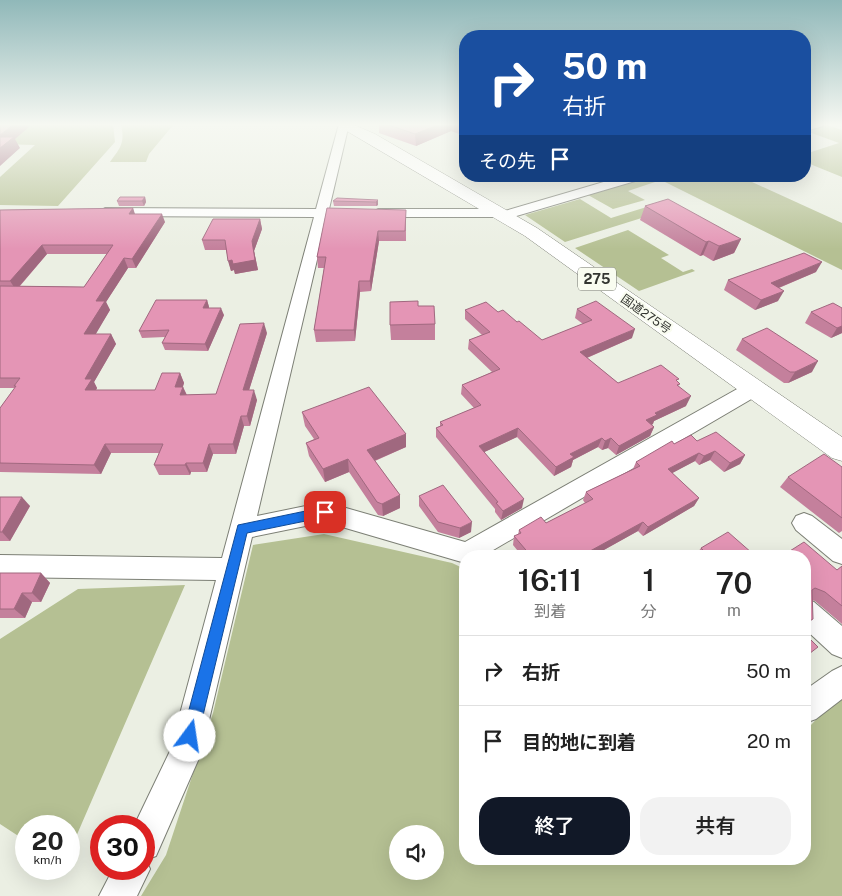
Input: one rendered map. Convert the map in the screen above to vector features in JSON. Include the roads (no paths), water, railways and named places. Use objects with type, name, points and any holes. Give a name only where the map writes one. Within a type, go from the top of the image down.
[{"type":"highway","name":"国道275号","points":[[419,166],[532,232],[842,451]]},
{"type":"street","points":[[155,820],[186,754],[333,166]]},
{"type":"street","points":[[90,212],[501,214],[616,182]]},
{"type":"street","points":[[473,550],[753,389]]},
{"type":"street","points":[[242,529],[325,512],[459,550]]},
{"type":"street","points":[[804,523],[842,553]]},
{"type":"street","points":[[0,566],[232,569]]},
{"type":"street","points":[[811,616],[842,644]]},
{"type":"street","points":[[811,704],[842,681]]},
{"type":"street","points":[[117,896],[126,880]]}]
